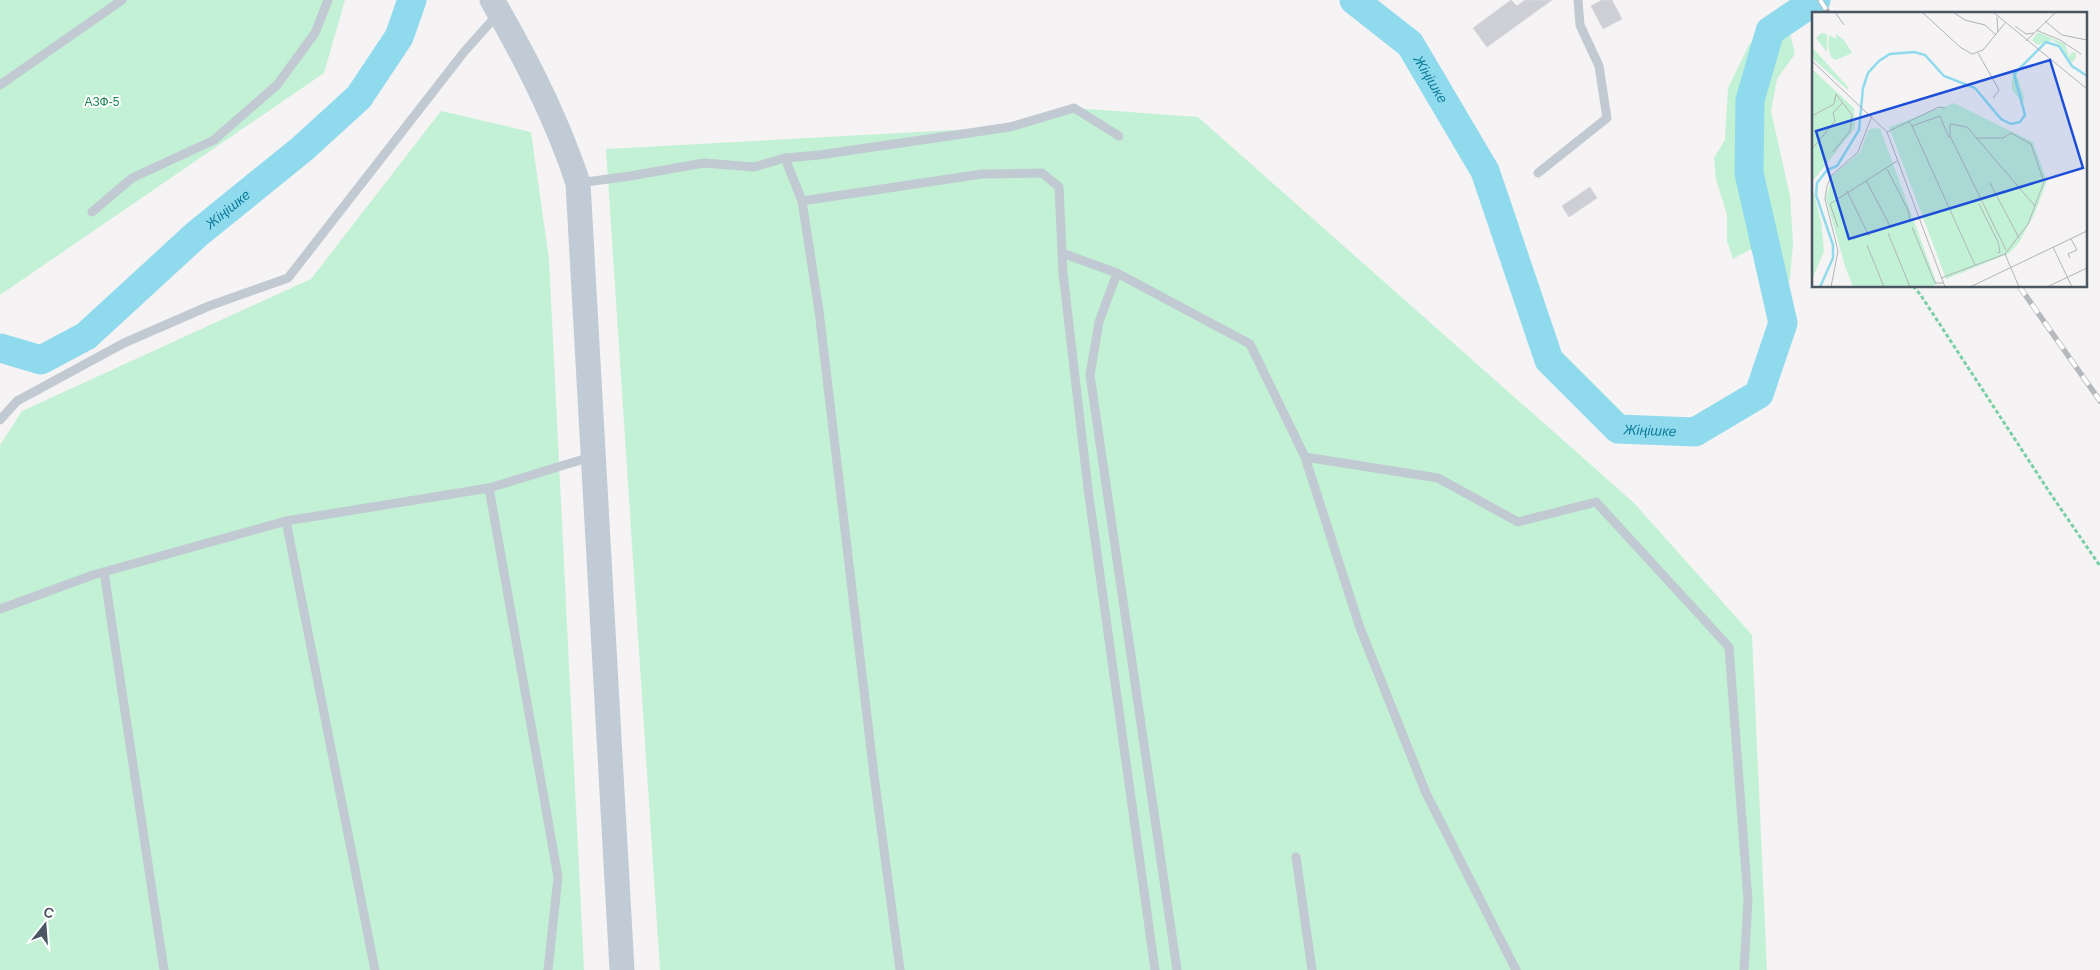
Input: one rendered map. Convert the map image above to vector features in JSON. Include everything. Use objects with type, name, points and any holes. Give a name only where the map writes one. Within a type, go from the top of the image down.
[{"type":"street","points":[[496,6],[543,95],[570,157],[578,183],[622,970]]},
{"type":"lane","points":[[0,85],[122,0]]},
{"type":"lane","points":[[92,212],[132,178],[214,140],[277,85],[315,34],[328,0]]},
{"type":"lane","points":[[1538,173],[1607,118],[1599,66],[1580,25],[1578,0]]},
{"type":"lane","points":[[0,420],[17,401],[124,343],[209,306],[288,278],[464,52],[496,6]]},
{"type":"lane","points":[[578,183],[704,163],[754,167],[785,158],[819,155],[1010,127],[1074,108],[1119,136]]},
{"type":"lane","points":[[785,158],[802,201],[819,311],[873,766],[900,970]]},
{"type":"lane","points":[[802,201],[982,174],[1042,173],[1059,187],[1062,253],[1088,489],[1155,970]]},
{"type":"lane","points":[[1062,253],[1117,273],[1250,344],[1305,457],[1360,628],[1426,793],[1516,970]]},
{"type":"lane","points":[[1117,273],[1099,322],[1090,375],[1177,970]]},
{"type":"lane","points":[[0,609],[104,572],[286,521],[489,488],[584,459],[594,451]]},
{"type":"lane","points":[[1305,457],[1438,478],[1518,522],[1596,502],[1729,647],[1748,900],[1744,970]]},
{"type":"lane","points":[[489,488],[558,877],[548,970]]},
{"type":"lane","points":[[286,521],[375,970]]},
{"type":"lane","points":[[104,572],[164,970]]},
{"type":"lane","points":[[1296,858],[1312,970]]},
{"type":"path","points":[[1915,288],[2050,494],[2100,566]]},
{"type":"green space","name":"АЗФ-5","points":[[0,0],[345,0],[324,73],[0,295]]},
{"type":"green space","points":[[1770,22],[1788,26],[1795,54],[1777,79],[1771,111],[1790,196],[1793,243],[1790,279],[1786,286],[1769,290],[1751,249],[1733,259],[1727,241],[1727,215],[1716,179],[1714,158],[1725,140],[1728,88],[1749,45]]},
{"type":"green space","points":[[1074,108],[1198,117],[1634,503],[1752,635],[1767,970],[660,970],[606,149],[1010,127]]},
{"type":"green space","points":[[441,111],[531,132],[549,259],[584,970],[0,970],[0,445],[22,411],[311,279]]},
{"type":"building","points":[[1511,0],[1517,6],[1525,0],[1552,0],[1487,47],[1473,28]]},
{"type":"building","points":[[1602,0],[1612,0],[1622,19],[1603,29],[1591,6]]},
{"type":"building","points":[[1590,187],[1597,198],[1569,217],[1562,206]]},
{"type":"waterway","name":"Жіңішке","points":[[0,348],[41,360],[86,336],[197,234],[302,149],[359,97],[399,37],[412,0]]},
{"type":"waterway","name":"Жіңішке","points":[[1354,0],[1410,44],[1485,171],[1549,360],[1618,429],[1695,432],[1759,394],[1783,323],[1749,173],[1750,100],[1770,31],[1816,0]]},
{"type":"railway","points":[[1820,0],[1828,12]]},
{"type":"railway","points":[[2020,288],[2100,401]]}]
